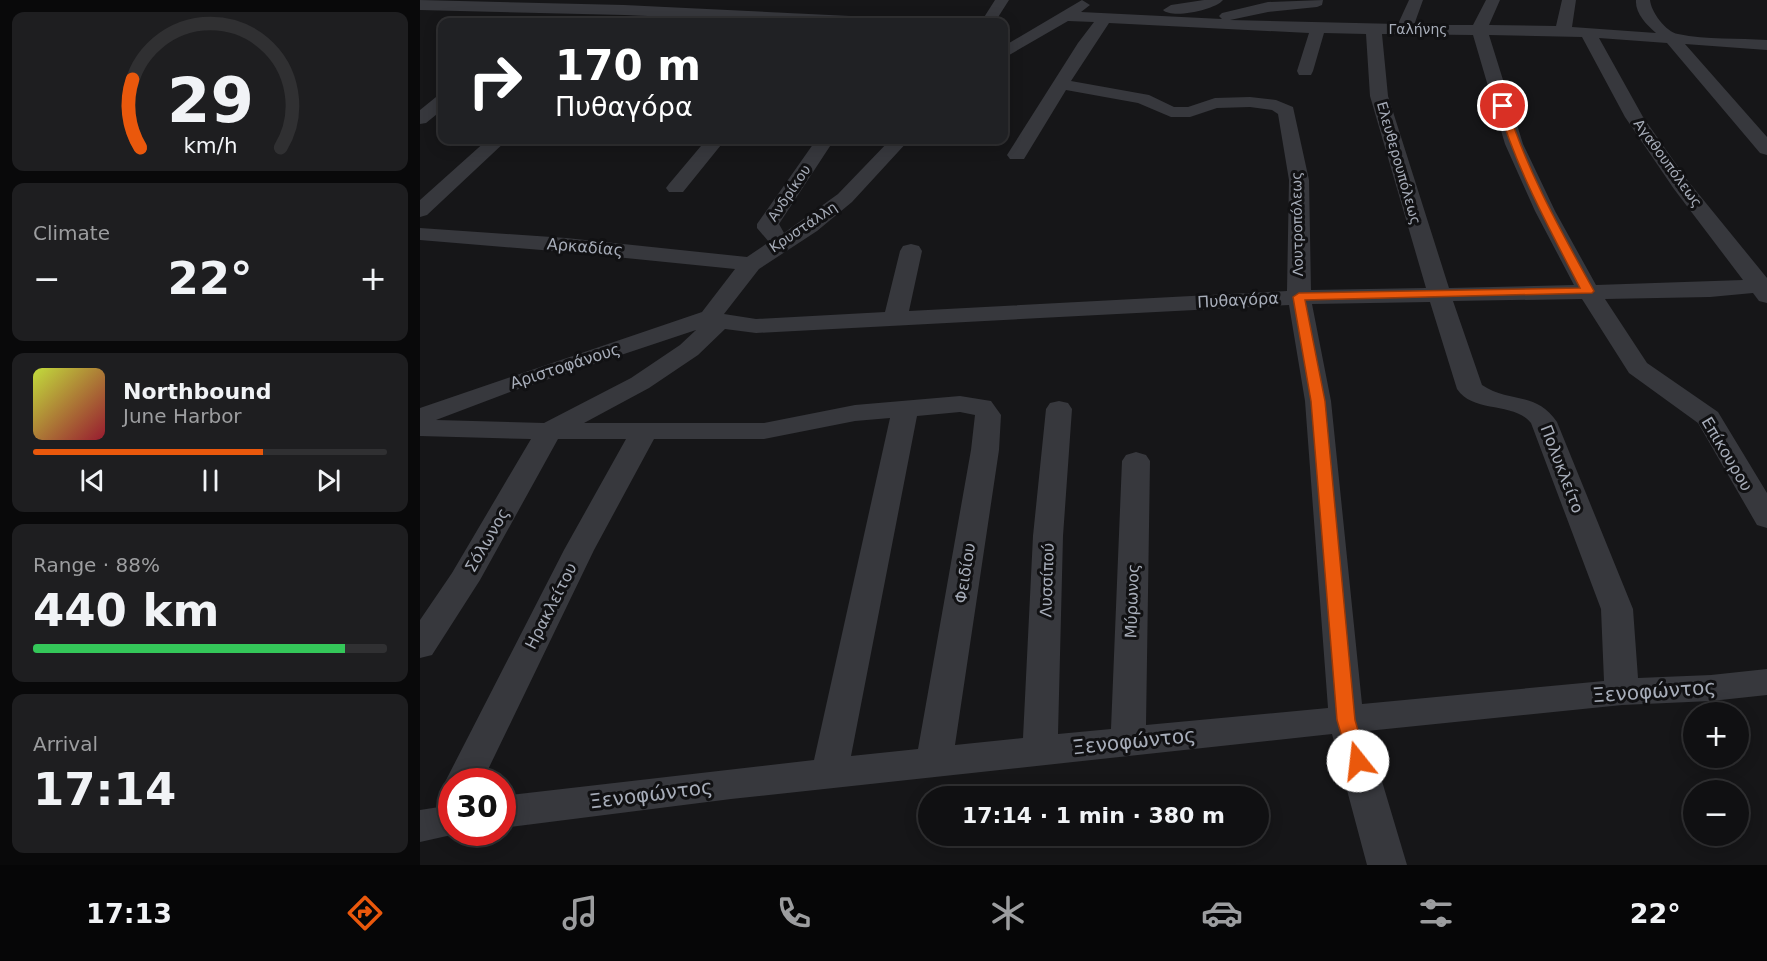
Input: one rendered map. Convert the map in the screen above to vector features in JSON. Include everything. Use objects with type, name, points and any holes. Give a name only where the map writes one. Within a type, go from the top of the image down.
[{"type":"street","points":[[655,12],[667,0]]},
{"type":"street","points":[[991,18],[1002,0]]},
{"type":"street","points":[[1008,51],[1068,16],[1089,0]]},
{"type":"street","points":[[1125,20],[1153,12],[1206,5],[1216,0]]},
{"type":"street","points":[[1404,29],[1416,0]]},
{"type":"street","points":[[1479,30],[1493,0]]},
{"type":"street","points":[[1563,31],[1569,0]]},
{"type":"street","points":[[1643,0],[1643,6],[1652,21],[1672,39],[1767,148]]},
{"type":"street","points":[[1188,23],[1268,6],[1318,1]]},
{"type":"street","points":[[1296,28],[1318,1]]},
{"type":"street","points":[[420,5],[464,3],[542,8],[574,4],[624,10],[748,18]]},
{"type":"street","points":[[797,18],[808,6]]},
{"type":"street","points":[[529,18],[542,8]]},
{"type":"street","points":[[615,18],[624,10]]},
{"type":"street","name":"Γαλήνης","points":[[1068,16],[1296,28],[1563,31],[1767,45]]},
{"type":"street","points":[[1017,155],[1086,43],[1104,19]]},
{"type":"street","points":[[1305,71],[1318,28]]},
{"type":"street","name":"Ελευθερουπόλεως","points":[[1374,29],[1379,96],[1409,200],[1440,294]]},
{"type":"street","points":[[1015,30],[1035,34]]},
{"type":"street","name":"Επίκουρου","points":[[1479,30],[1514,144],[1545,211],[1588,291],[1638,368],[1708,418],[1767,518]]},
{"type":"street","name":"Αγαθουπόλεως","points":[[1588,33],[1634,117],[1681,185],[1765,289]]},
{"type":"street","name":"Λουτροπόλεως","points":[[1060,84],[1143,99],[1171,112],[1190,112],[1215,104],[1250,102],[1276,105],[1283,108],[1288,115],[1299,180],[1299,297],[1318,401],[1346,720],[1387,865]]},
{"type":"street","points":[[420,119],[433,100]]},
{"type":"street","points":[[420,212],[494,144]]},
{"type":"street","points":[[676,188],[713,144]]},
{"type":"street","name":"Ανδρίκου","points":[[782,244],[767,227],[768,224],[822,144]]},
{"type":"street","name":"Κρυστάλλη","points":[[549,431],[640,383],[689,350],[714,319],[751,264],[845,198],[896,144]]},
{"type":"street","name":"Αρκαδίας","points":[[420,234],[751,264]]},
{"type":"street","points":[[895,319],[911,251]]},
{"type":"street","name":"Πυθαγόρα","points":[[714,319],[756,326],[1299,297],[1765,289]]},
{"type":"street","name":"Πολυκλείτο","points":[[1440,294],[1470,388],[1488,399],[1531,409],[1538,413],[1545,422],[1617,609],[1622,692]]},
{"type":"street","name":"Αριστοφάνους","points":[[420,417],[501,387],[714,319]]},
{"type":"street","name":"Φειδίου","points":[[904,409],[976,404],[986,410],[986,438],[934,763]]},
{"type":"street","points":[[420,428],[644,432],[769,431],[850,413],[904,409],[829,774]]},
{"type":"street","name":"Λυσσίπού","points":[[1040,752],[1048,536],[1059,409]]},
{"type":"street","name":"Σόλωνος","points":[[420,646],[464,580],[549,431]]},
{"type":"street","name":"Ηρακλείτου","points":[[470,768],[579,550],[644,432]]},
{"type":"street","name":"Μύρωνος","points":[[1128,741],[1136,461]]},
{"type":"street","name":"Ξενοφώντος","points":[[516,810],[1128,741],[1622,692],[1711,688],[1767,682]]},
{"type":"route","points":[[1358,761],[1346,720],[1318,401],[1299,297],[1588,291],[1537,195],[1514,144],[1503,106]]}]
